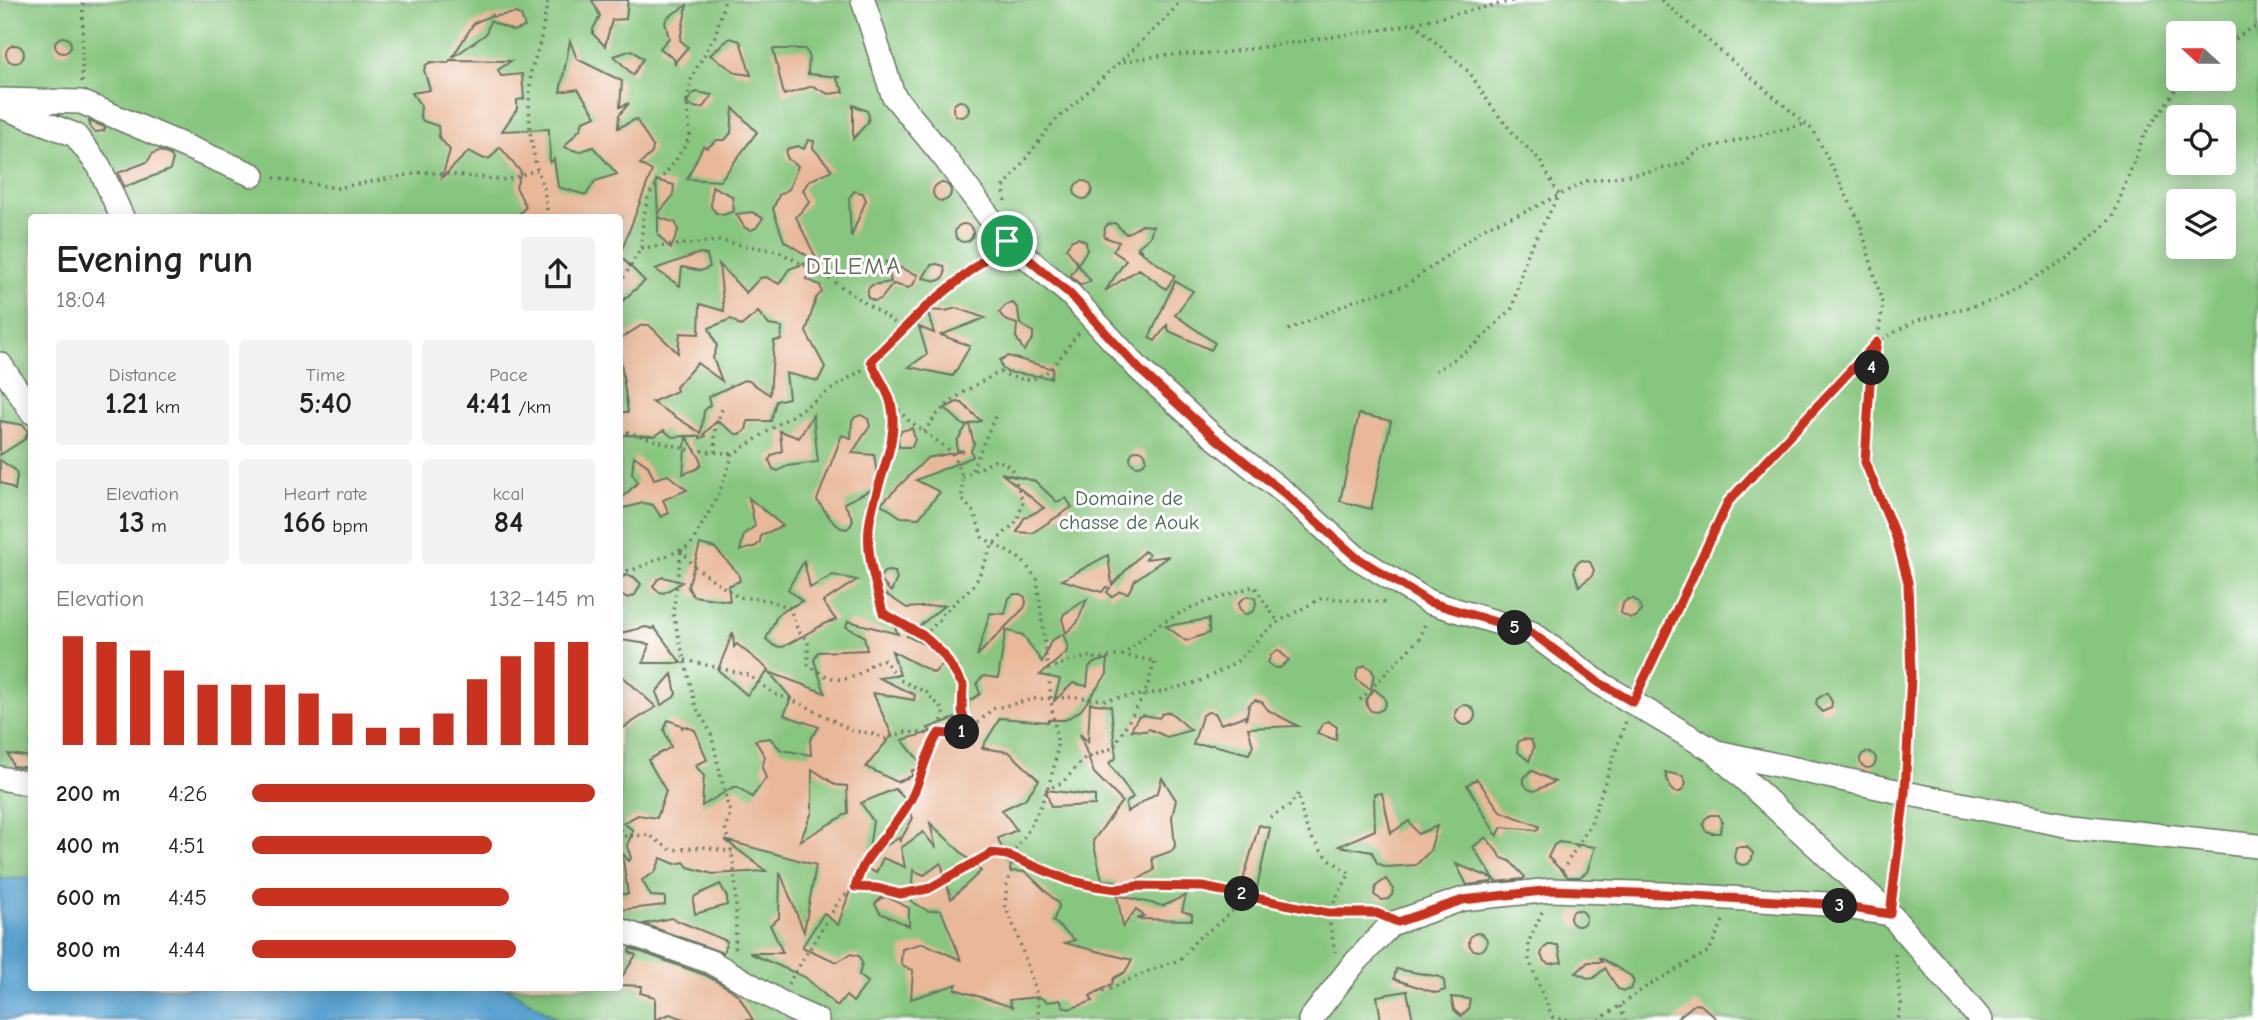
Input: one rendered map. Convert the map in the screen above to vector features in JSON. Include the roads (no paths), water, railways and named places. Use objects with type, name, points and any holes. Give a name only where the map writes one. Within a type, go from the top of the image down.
[{"type":"street","points":[[863,0],[892,95],[944,156],[1007,241],[1070,294],[1139,369],[1356,557],[1434,604],[1532,633],[1598,682],[1714,751],[1890,914],[1981,1020]]},
{"type":"street","points":[[0,100],[82,102],[253,175]]},
{"type":"street","points":[[0,106],[75,135],[99,166],[121,214]]},
{"type":"street","points":[[0,364],[28,406]]},
{"type":"street","points":[[1714,751],[2071,826],[2258,846]]},
{"type":"street","points":[[0,778],[28,783]]},
{"type":"street","points":[[1310,1020],[1391,924],[1463,900],[1551,890],[1826,904],[1890,914]]},
{"type":"street","points":[[623,931],[711,962],[817,1020]]},
{"type":"water","points":[[28,877],[28,991],[512,991],[559,1020],[0,1020],[0,879]]},
{"type":"district","name":"DILEMA","points":[[854,266]]},
{"type":"park label","name":"Domaine de chasse de Aouk","points":[[1129,510]]}]
